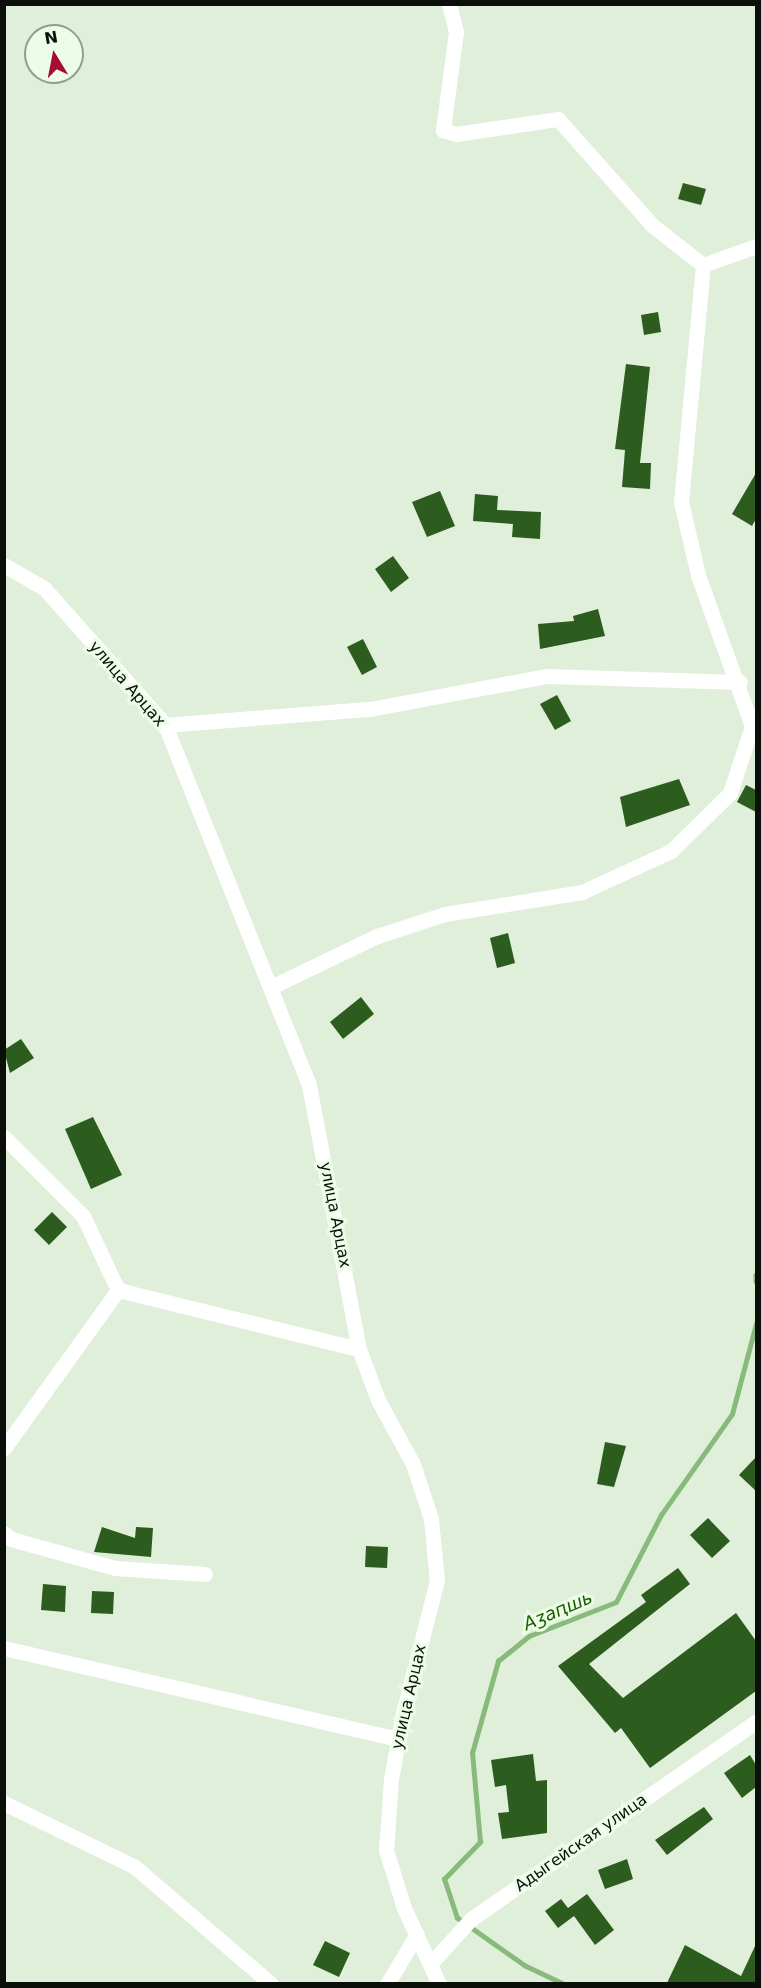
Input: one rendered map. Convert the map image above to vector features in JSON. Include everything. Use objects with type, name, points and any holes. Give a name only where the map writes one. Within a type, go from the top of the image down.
[{"type":"street","points":[[449,4],[456,32],[443,130],[456,134],[558,119],[653,226],[703,265]]},
{"type":"street","points":[[703,265],[756,246]]},
{"type":"street","points":[[273,986],[377,936],[445,914],[582,892],[671,851],[730,793],[754,727],[740,682],[698,575],[681,502],[703,265]]},
{"type":"street","name":"улица Арцах","points":[[4,565],[44,588],[165,725],[273,986],[309,1085],[359,1349],[378,1400],[413,1464],[431,1519],[437,1580],[398,1739],[387,1850],[417,1934],[432,1962]]},
{"type":"street","points":[[165,725],[370,709],[546,676],[740,682]]},
{"type":"street","points":[[4,1137],[83,1216],[118,1290]]},
{"type":"street","points":[[118,1290],[359,1349]]},
{"type":"street","points":[[4,1448],[118,1290]]},
{"type":"street","points":[[4,1533],[115,1568],[205,1574]]},
{"type":"street","points":[[4,1648],[398,1739]]},
{"type":"street","name":"Адыгейская улица","points":[[432,1962],[468,1923],[756,1722]]},
{"type":"street","points":[[4,1803],[135,1867],[271,1983]]},
{"type":"street","points":[[387,1983],[417,1934]]},
{"type":"street","points":[[432,1962],[439,1983]]},
{"type":"building","points":[[683,183],[706,189],[701,205],[678,199]]},
{"type":"building","points":[[658,312],[661,332],[644,335],[641,315]]},
{"type":"building","points":[[626,364],[650,367],[640,463],[651,463],[650,489],[622,487],[625,450],[615,449]]},
{"type":"building","points":[[756,473],[756,519],[752,526],[732,514]]},
{"type":"building","points":[[440,491],[455,526],[427,537],[412,502]]},
{"type":"building","points":[[475,494],[498,496],[497,510],[541,512],[540,539],[512,537],[513,524],[473,521]]},
{"type":"building","points":[[393,556],[409,578],[391,592],[375,569]]},
{"type":"building","points":[[598,609],[605,636],[540,649],[538,624],[574,621],[573,616]]},
{"type":"building","points":[[363,639],[377,667],[362,675],[347,647]]},
{"type":"building","points":[[557,695],[571,721],[555,730],[540,704]]},
{"type":"building","points":[[679,779],[690,805],[626,827],[620,797]]},
{"type":"building","points":[[746,785],[756,790],[756,812],[737,802]]},
{"type":"building","points":[[508,933],[515,963],[497,968],[490,938]]},
{"type":"building","points":[[361,997],[374,1014],[343,1039],[330,1022]]},
{"type":"building","points":[[21,1039],[34,1058],[10,1073],[4,1050]]},
{"type":"building","points":[[93,1117],[122,1175],[91,1189],[65,1129]]},
{"type":"building","points":[[52,1212],[67,1227],[49,1245],[34,1230]]},
{"type":"building","points":[[605,1442],[626,1446],[614,1487],[597,1484]]},
{"type":"building","points":[[756,1457],[756,1491],[739,1475]]},
{"type":"building","points":[[708,1518],[730,1541],[712,1558],[690,1535]]},
{"type":"building","points":[[102,1527],[135,1538],[136,1527],[153,1528],[151,1557],[94,1552]]},
{"type":"building","points":[[366,1546],[388,1547],[387,1568],[365,1567]]},
{"type":"building","points":[[678,1568],[690,1584],[589,1664],[623,1698],[736,1613],[756,1641],[756,1691],[650,1768],[621,1728],[615,1733],[558,1666],[646,1602],[641,1595]]},
{"type":"building","points":[[43,1584],[66,1586],[65,1612],[41,1610]]},
{"type":"building","points":[[92,1591],[114,1592],[113,1614],[91,1613]]},
{"type":"building","points":[[533,1754],[536,1781],[547,1780],[547,1833],[502,1839],[498,1813],[509,1812],[506,1785],[495,1787],[491,1760]]},
{"type":"building","points":[[750,1755],[756,1765],[756,1787],[742,1798],[724,1773]]},
{"type":"building","points":[[704,1807],[713,1819],[667,1855],[655,1840]]},
{"type":"building","points":[[627,1859],[633,1879],[605,1889],[598,1870]]},
{"type":"building","points":[[587,1894],[614,1930],[595,1945],[574,1916],[558,1928],[545,1911],[561,1899],[568,1908]]},
{"type":"building","points":[[325,1941],[350,1953],[339,1977],[313,1965]]},
{"type":"building","points":[[756,1944],[756,1983],[667,1983],[685,1945],[741,1976]]},
{"type":"waterway","name":"Аӡаԥшь","points":[[756,1275],[756,1281]]},
{"type":"waterway","name":"Аӡаԥшь","points":[[563,1984],[525,1966],[457,1918],[444,1879],[480,1842],[472,1753],[498,1661],[529,1636],[616,1602],[661,1515],[732,1414],[756,1324]]}]
